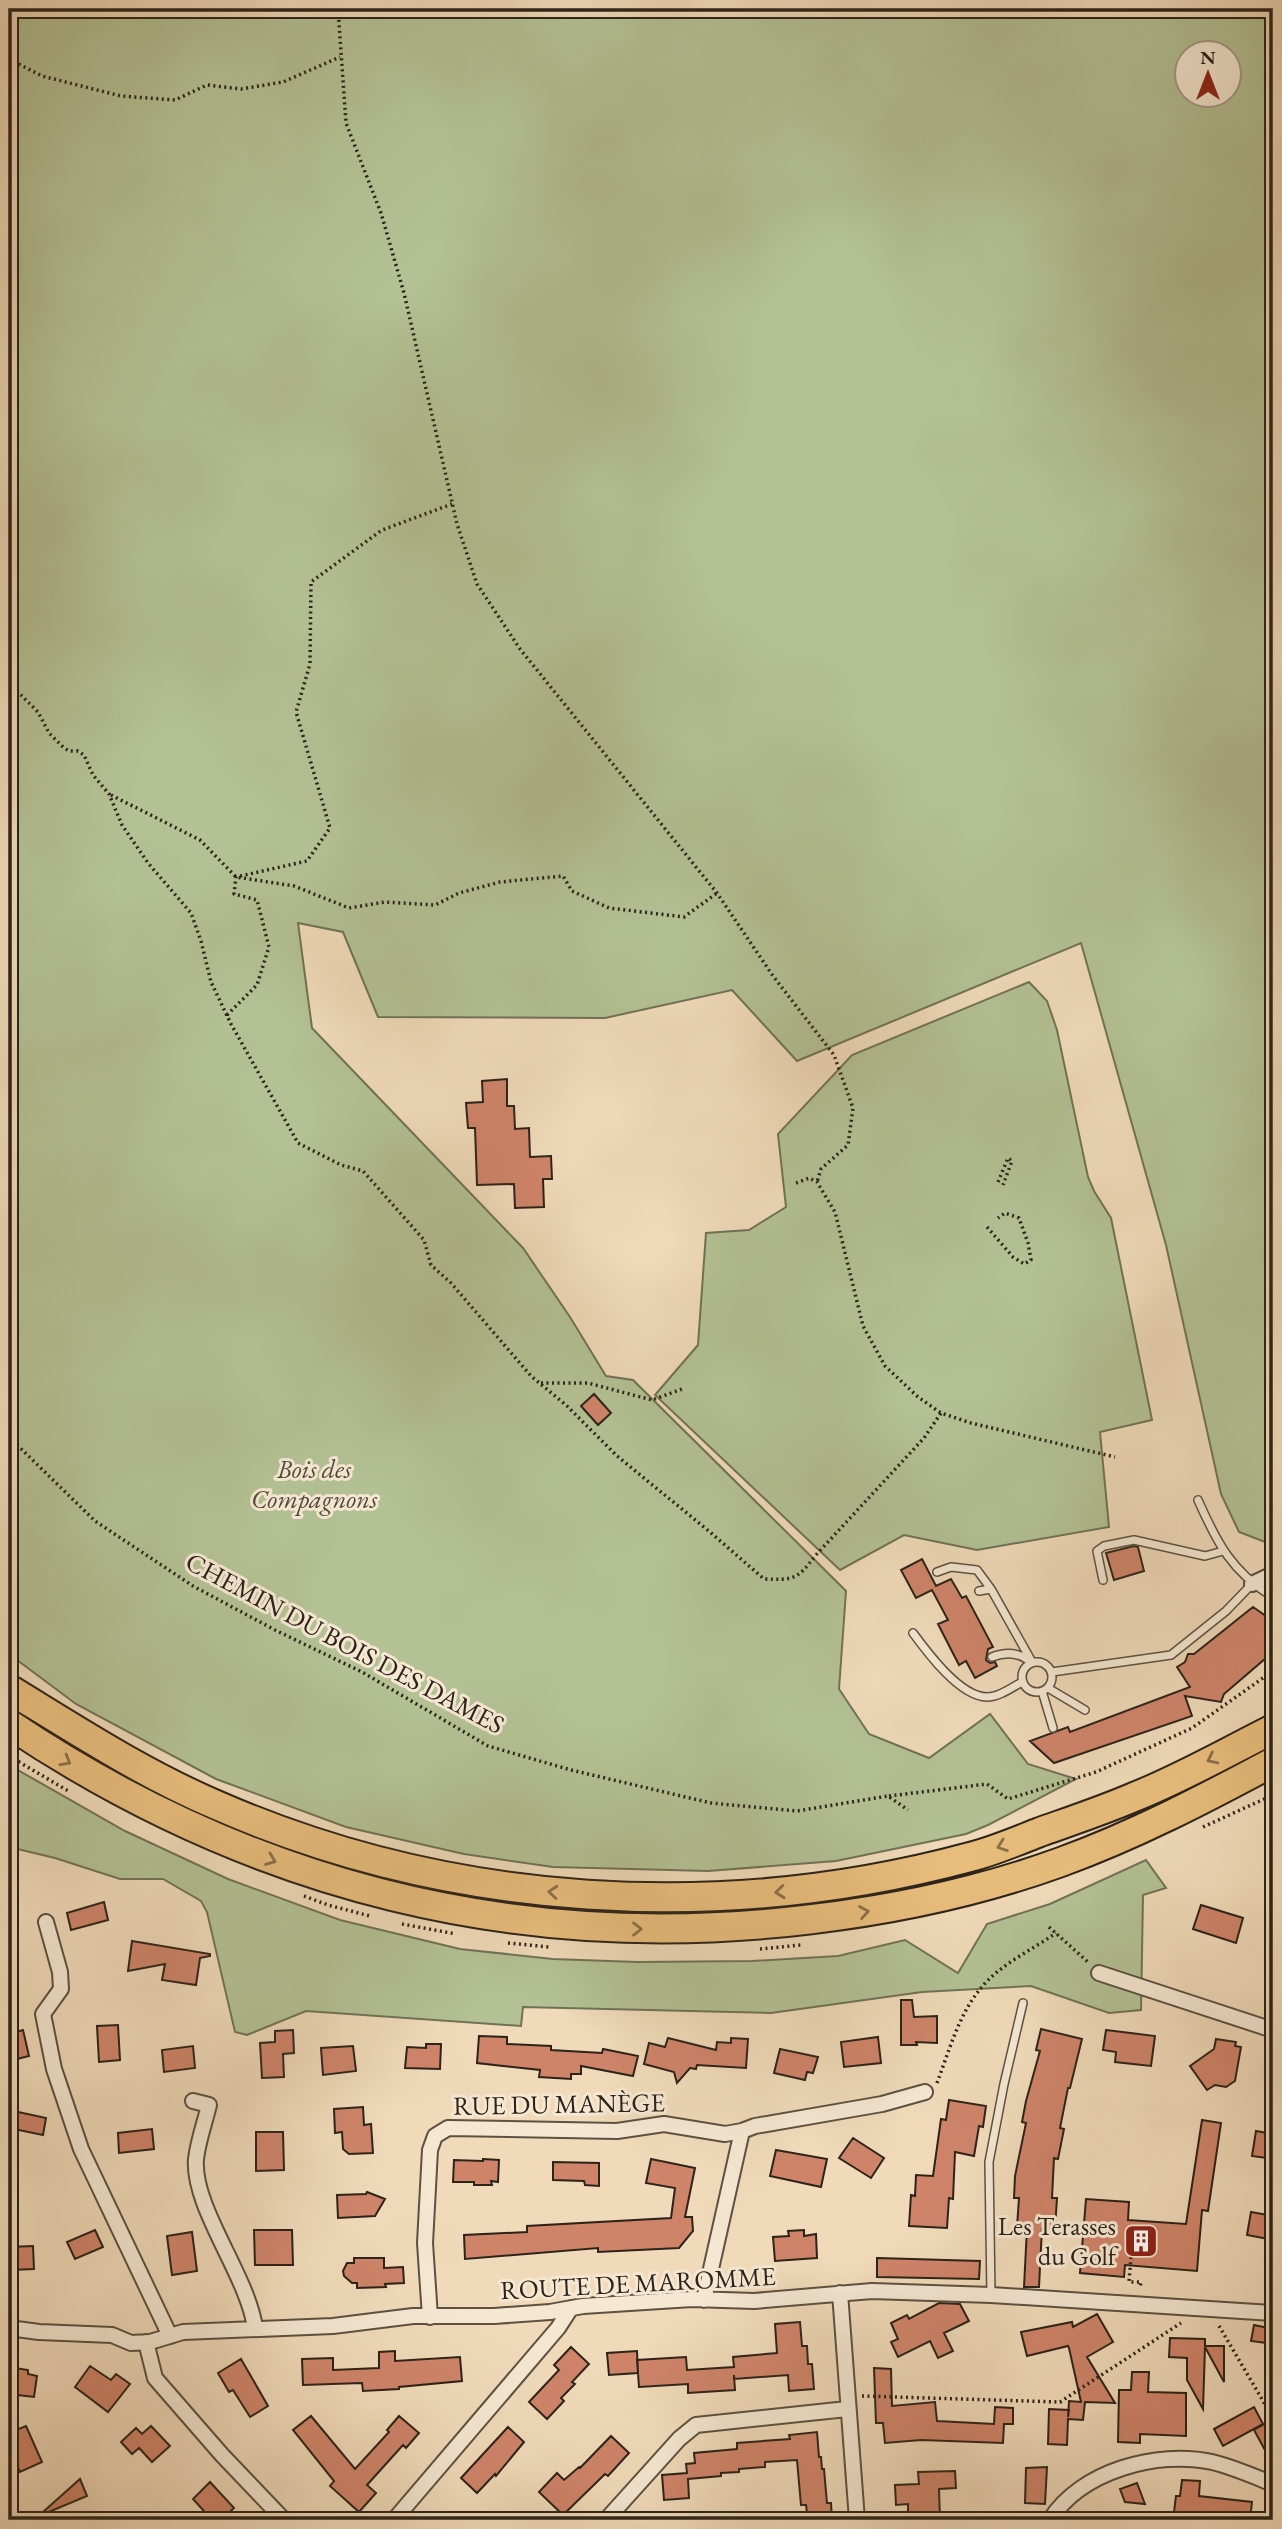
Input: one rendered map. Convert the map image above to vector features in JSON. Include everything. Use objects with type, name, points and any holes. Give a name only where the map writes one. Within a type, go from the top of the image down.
[{"type":"highway","points":[[9,1689],[134,1765],[214,1804],[294,1835],[377,1860],[466,1880],[547,1892],[631,1898],[710,1898],[779,1893],[877,1878],[973,1857],[1136,1797],[1273,1729]]},
{"type":"highway","points":[[9,1724],[52,1754],[171,1819],[230,1845],[291,1867],[361,1889],[474,1914],[629,1929],[705,1929],[787,1923],[913,1904],[983,1887],[1119,1840],[1273,1762]]},
{"type":"street","points":[[1252,1584],[1273,1574]]},
{"type":"street","points":[[46,1922],[60,1972],[61,1989],[43,2014],[54,2069],[81,2149],[170,2336]]},
{"type":"street","points":[[1099,1973],[1273,2030]]},
{"type":"street","name":"RUE DU MANÈGE","points":[[430,2317],[425,2243],[430,2150],[435,2136],[448,2128],[617,2131],[664,2124],[725,2134],[755,2126],[882,2104],[925,2092]]},
{"type":"street","points":[[193,2101],[209,2105],[196,2160],[200,2185],[247,2299],[255,2328]]},
{"type":"street","points":[[704,2300],[742,2131]]},
{"type":"street","name":"ROUTE DE MAROMME","points":[[9,2328],[112,2335],[131,2343],[146,2342],[183,2332],[292,2329],[383,2318],[494,2316],[692,2299],[754,2301],[840,2293],[905,2291],[1273,2314]]},
{"type":"street","points":[[840,2293],[846,2402],[857,2520]]},
{"type":"street","points":[[394,2520],[558,2328],[571,2308]]},
{"type":"street","points":[[146,2342],[156,2378],[222,2455],[284,2520]]},
{"type":"street","points":[[606,2520],[679,2439],[696,2426],[846,2402]]},
{"type":"street","points":[[1050,2520],[1061,2507],[1092,2482],[1115,2471],[1151,2462],[1209,2462],[1273,2484]]},
{"type":"lane","points":[[1198,1500],[1215,1539],[1223,1550],[1252,1584],[1273,1597]]},
{"type":"lane","points":[[1103,1580],[1097,1550],[1104,1546],[1134,1540],[1205,1556],[1223,1550]]},
{"type":"lane","points":[[937,1572],[951,1567],[977,1570],[1032,1662]]},
{"type":"lane","points":[[1052,1672],[1171,1655],[1226,1611],[1252,1584]]},
{"type":"lane","points":[[979,1591],[991,1590]]},
{"type":"lane","points":[[913,1633],[938,1667],[972,1693],[985,1697],[998,1695],[1022,1682]]},
{"type":"lane","points":[[992,1657],[1009,1653],[1046,1664],[1052,1672],[1052,1681],[1045,1690],[1053,1728]]},
{"type":"lane","points":[[1032,1662],[1022,1672],[1022,1682],[1032,1692],[1045,1690],[1086,1710]]},
{"type":"lane","points":[[991,2295],[989,2162],[1023,2003]]},
{"type":"path","points":[[338,9],[346,123],[381,213],[404,293],[453,503],[477,584],[520,649],[717,894],[773,975],[834,1055],[853,1108],[848,1145],[821,1169],[817,1182]]},
{"type":"path","points":[[9,59],[42,76],[121,96],[175,100],[207,85],[227,85],[241,89],[283,82],[341,56]]},
{"type":"path","points":[[236,877],[307,861],[330,828],[296,712],[310,664],[311,582],[382,530],[453,503]]},
{"type":"path","points":[[9,683],[38,712],[49,733],[63,747],[84,755],[134,843],[191,914],[211,982],[298,1143],[341,1165],[363,1171],[424,1240],[431,1265],[451,1283],[540,1382],[617,1456],[764,1579],[790,1580],[801,1574],[924,1438],[941,1413]]},
{"type":"path","points":[[108,794],[200,840],[236,877],[294,886],[349,908],[385,902],[435,905],[459,892],[500,882],[563,876],[572,891],[609,908],[684,917],[717,894]]},
{"type":"path","points":[[227,1015],[257,985],[269,947],[257,900],[234,894],[236,877]]},
{"type":"path","points":[[1008,1158],[1012,1161],[1000,1183],[1008,1158]]},
{"type":"path","points":[[796,1183],[809,1178],[817,1182],[835,1212],[863,1326],[885,1367],[918,1397],[941,1413],[1054,1444],[1115,1457]]},
{"type":"path","points":[[987,1227],[1013,1257],[1024,1265],[1031,1260],[1019,1217],[1005,1213],[998,1218]]},
{"type":"path","points":[[540,1382],[588,1383],[652,1400],[682,1389]]},
{"type":"path","name":"CHEMIN DU BOIS DES DAMES","points":[[9,1437],[95,1521],[193,1586],[362,1672],[488,1746],[571,1770],[711,1803],[797,1811],[987,1784],[1008,1799],[1096,1772],[1192,1728],[1273,1671]]},
{"type":"path","points":[[888,1796],[908,1810]]},
{"type":"path","points":[[1049,1927],[1099,1973]]},
{"type":"path","points":[[925,2092],[934,2088],[960,2023],[981,1988],[1056,1933]]},
{"type":"path","points":[[1129,2282],[1131,2257]]},
{"type":"path","points":[[846,2402],[1060,2402],[1183,2322]]},
{"type":"path","points":[[1217,2324],[1273,2418]]},
{"type":"green space","name":"Bois des Compagnons","points":[[9,9],[1273,9],[1273,1545],[1239,1532],[1221,1494],[1166,1245],[1081,943],[797,1061],[732,990],[605,1018],[378,1017],[343,932],[298,923],[312,1028],[523,1248],[606,1376],[633,1380],[846,1591],[839,1689],[869,1734],[929,1758],[990,1714],[1028,1764],[1076,1779],[966,1834],[836,1861],[708,1871],[553,1867],[464,1854],[346,1827],[216,1779],[76,1704],[9,1654]]},
{"type":"green space","points":[[1029,982],[1047,1001],[1057,1030],[1088,1177],[1111,1218],[1152,1420],[1100,1432],[1109,1527],[977,1550],[904,1535],[840,1570],[655,1395],[698,1345],[706,1233],[749,1230],[786,1207],[778,1134],[852,1055]]},
{"type":"green space","points":[[9,1765],[125,1831],[228,1879],[340,1920],[460,1949],[553,1959],[637,1962],[752,1961],[838,1956],[905,1940],[958,1973],[987,1924],[1050,1904],[1146,1860],[1166,1888],[1143,1895],[1141,2010],[1109,2013],[1031,1986],[922,1992],[771,2013],[523,2007],[521,2026],[306,2011],[247,2035],[235,2032],[207,1912],[201,1901],[163,1879],[120,1879],[55,1858],[9,1847]]},
{"type":"building","points":[[507,1079],[507,1106],[514,1106],[515,1129],[529,1128],[530,1157],[551,1156],[552,1179],[543,1179],[544,1207],[515,1208],[514,1184],[477,1185],[475,1128],[468,1128],[466,1103],[483,1102],[482,1081]]},
{"type":"building","points":[[594,1394],[611,1413],[598,1425],[581,1406]]},
{"type":"building","points":[[1138,1547],[1144,1571],[1114,1580],[1106,1553]]},
{"type":"building","points":[[922,1559],[936,1586],[951,1579],[962,1598],[966,1596],[993,1647],[988,1649],[986,1660],[995,1662],[997,1666],[975,1678],[966,1661],[959,1665],[938,1624],[948,1620],[932,1590],[916,1598],[901,1570]]},
{"type":"building","points":[[1253,1607],[1273,1621],[1273,1652],[1224,1694],[1221,1702],[1185,1696],[1192,1716],[1054,1763],[1030,1741],[1068,1727],[1070,1732],[1190,1687],[1177,1667],[1185,1662],[1188,1654],[1194,1654]]},
{"type":"building","points":[[104,1902],[108,1920],[71,1930],[67,1913]]},
{"type":"building","points":[[1201,1905],[1243,1918],[1236,1943],[1193,1929]]},
{"type":"building","points":[[132,1941],[210,1956],[200,1958],[196,1985],[162,1980],[165,1964],[128,1971]]},
{"type":"building","points":[[901,2000],[912,2000],[914,2017],[937,2016],[937,2043],[916,2042],[917,2045],[901,2045]]},
{"type":"building","points":[[118,2025],[120,2060],[99,2062],[97,2026]]},
{"type":"building","points":[[1041,2029],[1082,2039],[1060,2128],[1064,2129],[1058,2159],[1054,2158],[1052,2198],[1057,2198],[1055,2229],[1042,2228],[1039,2287],[1024,2287],[1027,2228],[1017,2227],[1019,2198],[1014,2198],[1015,2176],[1026,2123],[1022,2122],[1026,2101],[1040,2051],[1036,2050]]},
{"type":"building","points":[[23,2030],[29,2056],[9,2061],[9,2034]]},
{"type":"building","points":[[293,2030],[294,2053],[283,2054],[284,2077],[262,2078],[260,2043],[275,2042],[275,2031]]},
{"type":"building","points":[[1106,2030],[1155,2036],[1151,2066],[1115,2062],[1116,2052],[1103,2050]]},
{"type":"building","points":[[479,2036],[507,2037],[507,2044],[551,2046],[551,2050],[602,2053],[603,2049],[638,2056],[633,2076],[581,2066],[581,2074],[571,2074],[571,2079],[539,2077],[540,2070],[477,2063]]},
{"type":"building","points":[[878,2037],[881,2063],[844,2067],[841,2042]]},
{"type":"building","points":[[668,2038],[716,2050],[717,2042],[731,2043],[731,2038],[748,2039],[746,2068],[697,2065],[696,2069],[690,2068],[677,2083],[674,2072],[644,2064],[649,2043],[665,2047]]},
{"type":"building","points":[[1216,2039],[1236,2042],[1235,2046],[1241,2047],[1235,2081],[1226,2087],[1215,2085],[1207,2090],[1190,2066],[1214,2049]]},
{"type":"building","points":[[426,2044],[441,2044],[440,2069],[405,2068],[407,2047],[426,2048]]},
{"type":"building","points":[[193,2046],[195,2068],[164,2072],[162,2050]]},
{"type":"building","points":[[353,2046],[356,2071],[323,2075],[321,2048]]},
{"type":"building","points":[[780,2049],[818,2057],[813,2073],[807,2072],[805,2080],[774,2073]]},
{"type":"building","points":[[949,2100],[986,2106],[983,2127],[979,2126],[974,2156],[955,2152],[953,2199],[949,2198],[947,2228],[909,2226],[911,2195],[915,2196],[916,2175],[933,2176],[941,2119],[946,2120]]},
{"type":"building","points":[[363,2107],[364,2125],[371,2124],[373,2153],[349,2154],[343,2149],[342,2132],[335,2133],[334,2109]]},
{"type":"building","points":[[9,2110],[46,2118],[43,2135],[9,2128]]},
{"type":"building","name":"Les Terasses du Golf","points":[[1202,2120],[1221,2123],[1208,2211],[1202,2210],[1197,2271],[1125,2265],[1124,2277],[1080,2273],[1086,2199],[1129,2202],[1128,2220],[1186,2224]]},
{"type":"building","points":[[152,2129],[154,2149],[119,2153],[118,2133]]},
{"type":"building","points":[[1256,2131],[1273,2134],[1273,2159],[1252,2156]]},
{"type":"building","points":[[256,2132],[283,2132],[284,2170],[256,2171]]},
{"type":"building","points":[[853,2138],[884,2158],[871,2178],[839,2158]]},
{"type":"building","points":[[776,2150],[827,2159],[821,2187],[770,2176]]},
{"type":"building","points":[[651,2159],[695,2168],[685,2217],[692,2217],[693,2231],[679,2248],[598,2252],[598,2248],[465,2259],[464,2235],[527,2232],[527,2226],[671,2218],[675,2188],[646,2183]]},
{"type":"building","points":[[454,2160],[499,2160],[498,2182],[491,2181],[492,2185],[474,2185],[474,2182],[453,2182]]},
{"type":"building","points":[[553,2162],[599,2163],[599,2186],[585,2185],[584,2181],[553,2180]]},
{"type":"building","points":[[367,2192],[385,2199],[375,2216],[338,2218],[337,2195]]},
{"type":"building","points":[[1251,2212],[1273,2216],[1273,2240],[1247,2235]]},
{"type":"building","points":[[95,2230],[103,2247],[75,2259],[67,2242]]},
{"type":"building","points":[[254,2230],[292,2230],[293,2265],[255,2265]]},
{"type":"building","points":[[804,2230],[804,2236],[816,2234],[817,2258],[775,2261],[773,2237],[789,2236],[788,2231]]},
{"type":"building","points":[[192,2232],[197,2271],[172,2275],[167,2236]]},
{"type":"building","points":[[33,2246],[34,2269],[9,2270],[9,2247]]},
{"type":"building","points":[[354,2258],[384,2258],[384,2268],[403,2267],[404,2283],[357,2288],[357,2283],[352,2283],[344,2276],[343,2271],[347,2263],[354,2263]]},
{"type":"building","points":[[877,2258],[980,2261],[979,2279],[877,2277]]},
{"type":"building","points":[[939,2303],[960,2304],[969,2321],[944,2333],[953,2351],[938,2358],[930,2341],[898,2357],[891,2342],[898,2339],[891,2323],[907,2315],[909,2319]]},
{"type":"building","points":[[1097,2314],[1113,2342],[1087,2357],[1115,2403],[1085,2402],[1083,2420],[1068,2419],[1067,2445],[1048,2444],[1049,2409],[1068,2410],[1069,2401],[1081,2402],[1068,2346],[1027,2356],[1021,2332],[1072,2322],[1073,2327]]},
{"type":"building","points":[[800,2322],[802,2346],[807,2346],[808,2364],[812,2364],[814,2389],[789,2391],[788,2375],[734,2379],[735,2390],[688,2393],[688,2384],[639,2387],[637,2360],[686,2357],[687,2370],[734,2367],[733,2357],[777,2353],[775,2324]]},
{"type":"building","points":[[1254,2325],[1273,2329],[1273,2344],[1251,2341]]},
{"type":"building","points":[[1170,2338],[1205,2339],[1205,2346],[1224,2346],[1224,2382],[1205,2347],[1203,2409],[1187,2380],[1187,2358],[1169,2357]]},
{"type":"building","points":[[571,2347],[589,2364],[561,2398],[564,2401],[547,2419],[529,2402],[559,2370],[554,2365]]},
{"type":"building","points":[[395,2351],[395,2361],[460,2357],[462,2381],[363,2391],[362,2383],[303,2385],[302,2359],[333,2358],[333,2370],[379,2368],[379,2352]]},
{"type":"building","points":[[637,2351],[638,2373],[609,2375],[607,2353]]},
{"type":"building","points":[[241,2359],[268,2406],[250,2417],[233,2390],[229,2392],[218,2373]]},
{"type":"building","points":[[90,2366],[111,2380],[116,2374],[130,2384],[108,2412],[75,2387]]},
{"type":"building","points":[[9,2367],[28,2370],[28,2374],[37,2376],[34,2397],[9,2394]]},
{"type":"building","points":[[874,2368],[891,2369],[892,2406],[935,2402],[937,2421],[994,2424],[995,2407],[1013,2408],[1013,2424],[1004,2424],[1003,2443],[921,2440],[885,2443],[883,2423],[876,2423]]},
{"type":"building","points":[[1132,2372],[1149,2372],[1148,2392],[1186,2393],[1186,2436],[1140,2434],[1140,2443],[1118,2442],[1119,2390],[1131,2390]]},
{"type":"building","points":[[1254,2407],[1263,2424],[1223,2446],[1214,2429]]},
{"type":"building","points":[[311,2416],[355,2469],[389,2432],[387,2430],[399,2416],[419,2433],[406,2448],[403,2445],[367,2485],[376,2493],[359,2512],[330,2486],[334,2481],[293,2430]]},
{"type":"building","points":[[1273,2419],[1273,2465],[1254,2430]]},
{"type":"building","points":[[26,2426],[42,2462],[20,2472],[9,2448],[9,2433]]},
{"type":"building","points":[[151,2426],[170,2446],[152,2462],[139,2448],[132,2454],[121,2442],[136,2428],[142,2434]]},
{"type":"building","points":[[508,2427],[524,2442],[496,2476],[495,2474],[477,2493],[461,2478]]},
{"type":"building","points":[[817,2432],[819,2457],[824,2469],[827,2503],[831,2503],[832,2520],[808,2520],[806,2505],[801,2505],[797,2460],[765,2462],[765,2467],[739,2469],[739,2472],[721,2473],[721,2476],[688,2479],[689,2498],[664,2500],[662,2475],[687,2473],[686,2464],[695,2463],[694,2453],[737,2449],[737,2443],[790,2439],[789,2435]]},
{"type":"building","points":[[611,2436],[629,2453],[608,2476],[605,2474],[563,2515],[539,2492],[557,2473],[564,2480],[580,2468]]},
{"type":"building","points":[[1047,2467],[1045,2504],[1025,2503],[1026,2468]]},
{"type":"building","points":[[955,2471],[956,2488],[939,2489],[940,2520],[908,2520],[908,2504],[896,2505],[895,2485],[919,2484],[918,2472]]},
{"type":"building","points":[[80,2479],[87,2496],[44,2514],[43,2512]]},
{"type":"building","points":[[1182,2480],[1200,2481],[1199,2496],[1252,2502],[1250,2520],[1173,2520],[1176,2496],[1180,2496]]},
{"type":"building","points":[[210,2482],[234,2508],[221,2520],[212,2520],[193,2499]]},
{"type":"building","points":[[1137,2483],[1145,2504],[1125,2502],[1120,2489]]},
{"type":"place","name":"Les Terasses du Golf","points":[[1141,2241]]}]
